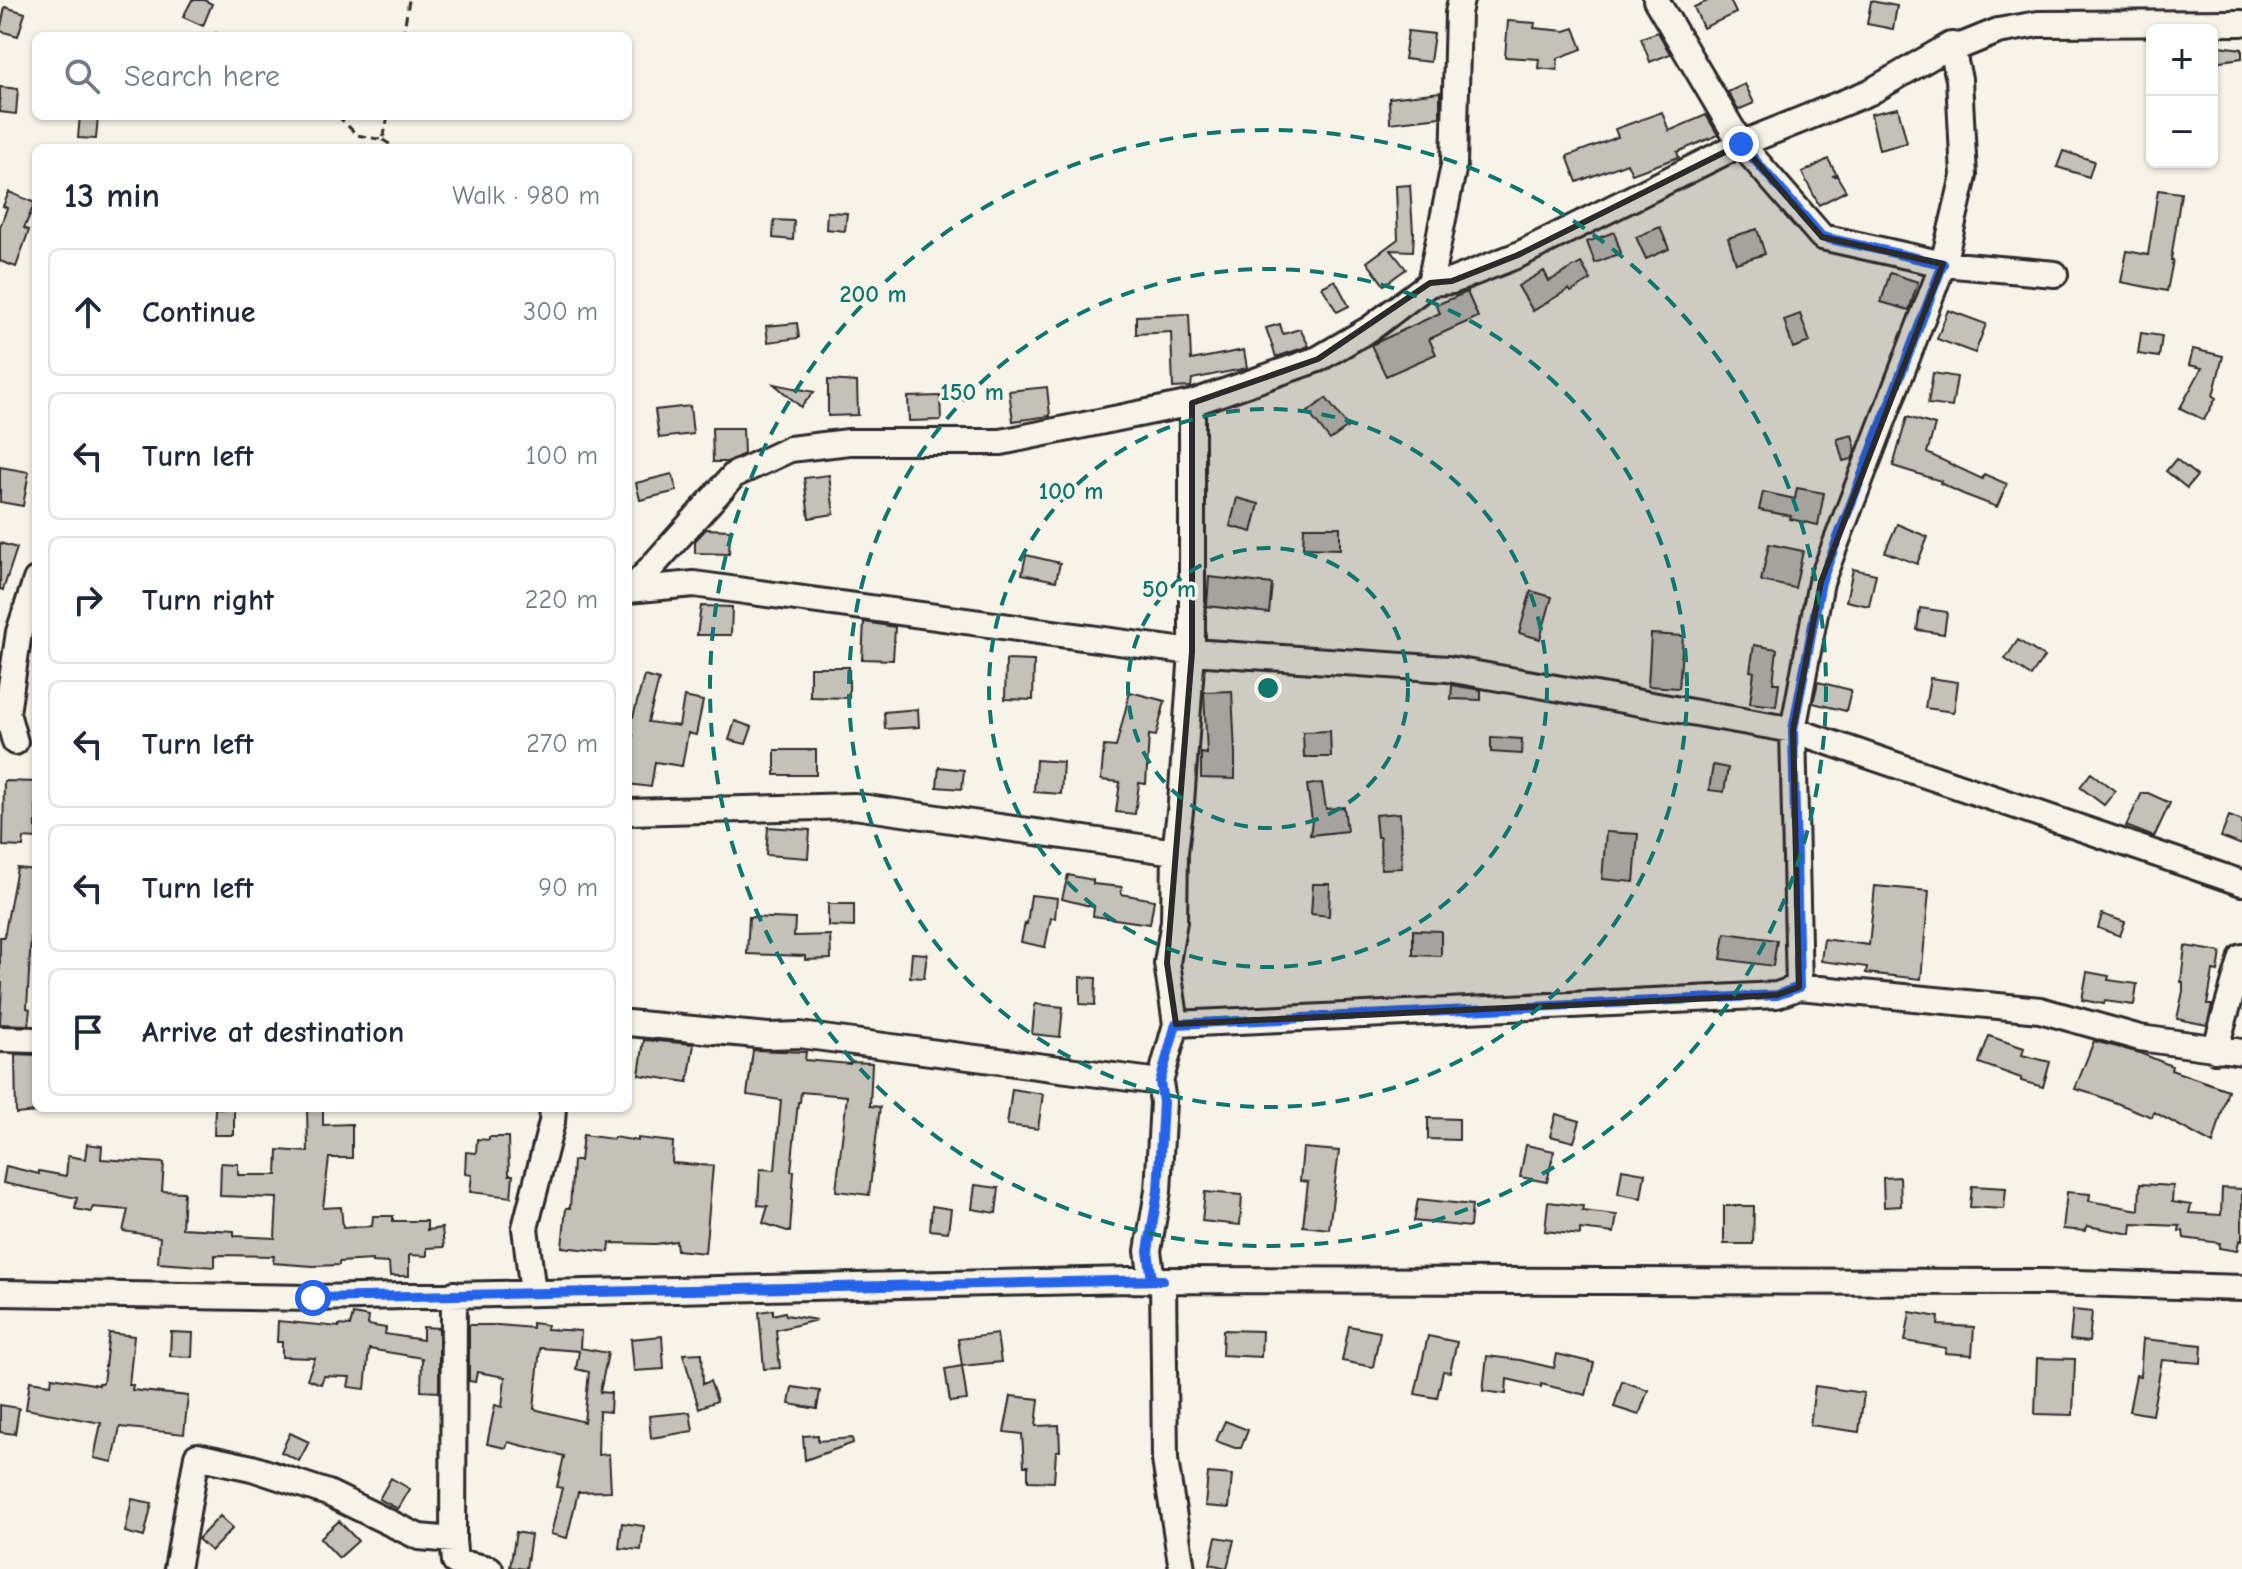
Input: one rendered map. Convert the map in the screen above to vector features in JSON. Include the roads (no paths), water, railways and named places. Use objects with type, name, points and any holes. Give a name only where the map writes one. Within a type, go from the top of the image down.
[{"type":"street","points":[[1430,283],[1454,165],[1458,13],[1461,0]]},
{"type":"street","points":[[1656,0],[1741,144],[1822,237],[1943,264],[2055,274]]},
{"type":"street","points":[[632,588],[734,475],[790,449],[849,442],[1001,442],[1192,403],[1318,359],[1371,328],[1430,283],[1452,281],[1518,255],[1741,144],[1870,92],[1951,45],[1961,46],[1998,31],[2038,24],[2242,23]]},
{"type":"street","points":[[1799,987],[1793,730],[1821,582],[1943,264],[1964,176],[1959,79],[1951,45]]},
{"type":"street","points":[[1192,403],[1192,652],[1175,852],[1174,921],[1167,963],[1176,1024],[1160,1082],[1163,1102],[1158,1191],[1148,1251],[1152,1280],[2045,1282],[2242,1288]]},
{"type":"street","points":[[632,590],[694,584],[1192,652],[1448,669],[1793,730],[2242,883]]},
{"type":"street","points":[[17,741],[7,713],[19,632],[32,592]]},
{"type":"street","points":[[632,812],[854,806],[1175,852]]},
{"type":"street","points":[[2215,1050],[2242,957]]},
{"type":"street","points":[[1176,1024],[1777,995],[1799,987],[2040,1010],[2140,1038],[2242,1052]]},
{"type":"street","points":[[632,1023],[768,1036],[800,1035],[1160,1082]]},
{"type":"street","points":[[0,1039],[32,1040]]},
{"type":"street","points":[[533,1293],[525,1228],[553,1112]]},
{"type":"street","points":[[0,1293],[313,1298],[1163,1280]]},
{"type":"street","points":[[1163,1280],[1165,1460],[1182,1569]]},
{"type":"street","points":[[454,1294],[455,1562],[490,1569]]},
{"type":"street","points":[[177,1569],[197,1456],[252,1468],[328,1493],[419,1537],[453,1540]]}]
